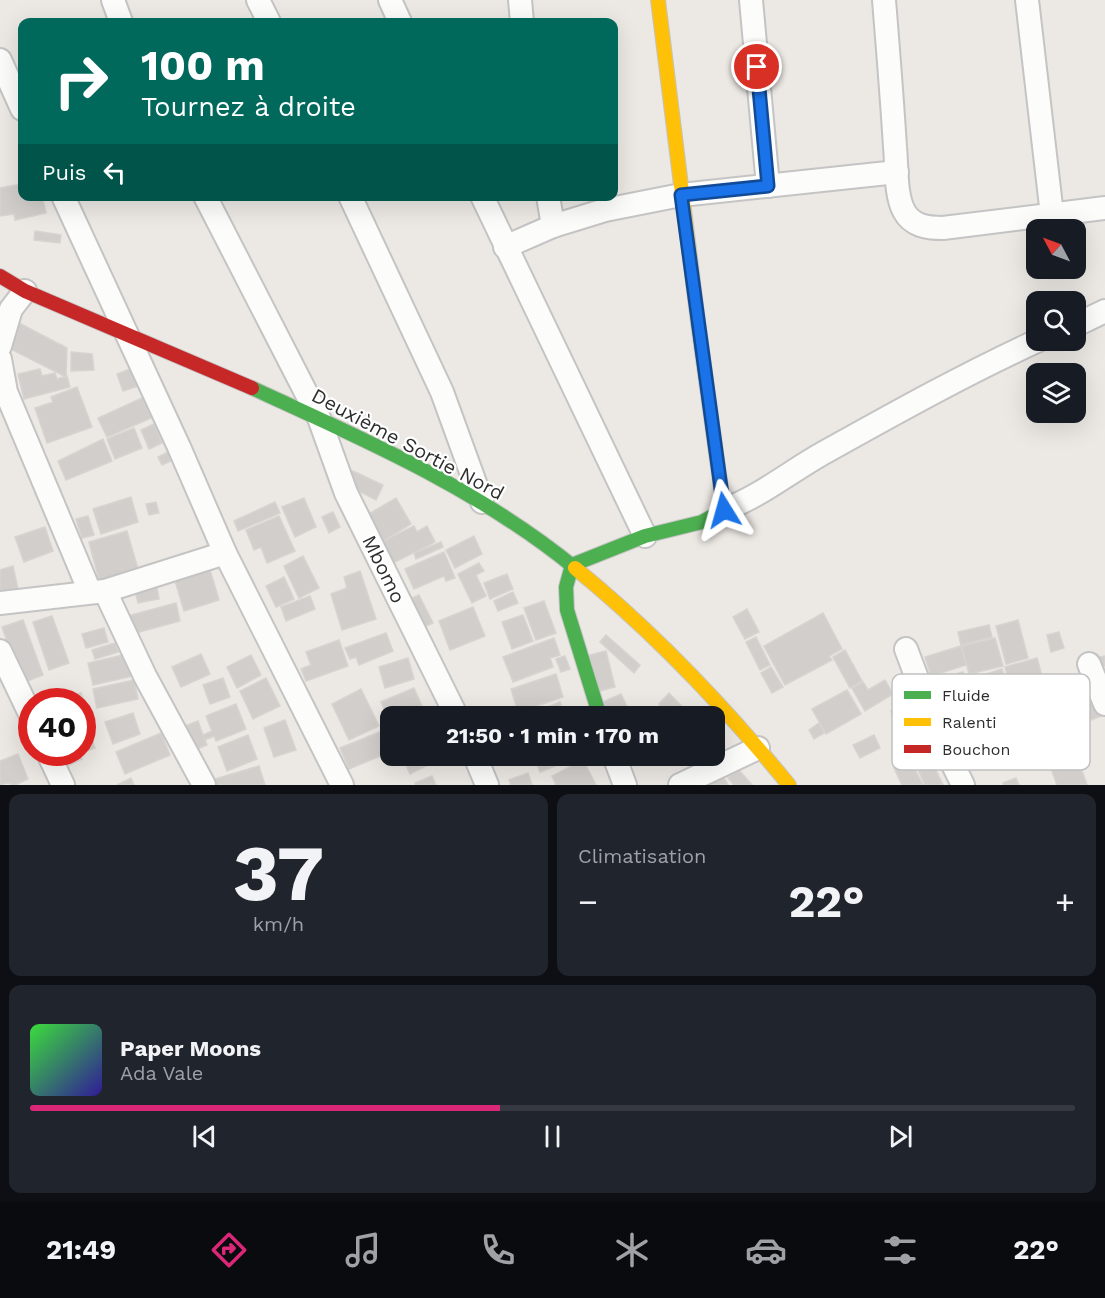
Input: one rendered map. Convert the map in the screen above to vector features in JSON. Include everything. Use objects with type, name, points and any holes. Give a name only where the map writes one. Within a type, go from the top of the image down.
[{"type":"main road","points":[[597,706],[567,610],[566,586],[572,565],[645,536],[702,522],[724,510],[681,195],[658,0]]},
{"type":"main road","name":"Deuxième Sortie Nord","points":[[0,276],[25,291],[126,332],[319,418],[482,502],[572,565],[676,657],[789,785]]},
{"type":"street","points":[[113,0],[119,18]]},
{"type":"street","points":[[258,0],[266,18]]},
{"type":"street","points":[[390,0],[398,18]]},
{"type":"street","points":[[520,0],[522,18]]},
{"type":"street","points":[[751,0],[768,186]]},
{"type":"street","points":[[884,0],[897,172],[903,209],[916,224],[929,228],[1105,208]]},
{"type":"street","points":[[1027,0],[1052,215]]},
{"type":"street","points":[[0,60],[18,100]]},
{"type":"street","points":[[505,247],[553,226],[605,210],[681,195],[897,172]]},
{"type":"street","points":[[65,201],[225,553],[342,785]]},
{"type":"street","name":"Mbomo","points":[[208,201],[319,418],[346,493],[452,706]]},
{"type":"street","points":[[352,201],[442,392],[482,502]]},
{"type":"street","points":[[484,201],[645,536]]},
{"type":"street","points":[[549,201],[553,226]]},
{"type":"street","points":[[0,346],[11,309],[25,291]]},
{"type":"street","points":[[1086,320],[1105,311]]},
{"type":"street","points":[[724,510],[765,492],[827,451],[990,363],[1026,346]]},
{"type":"street","points":[[0,359],[6,392],[98,592],[204,785]]},
{"type":"street","points":[[0,603],[98,592],[225,553]]},
{"type":"street","points":[[906,649],[915,674]]},
{"type":"street","points":[[0,651],[18,689]]},
{"type":"street","points":[[1089,664],[1105,704]]},
{"type":"street","points":[[680,785],[758,748]]},
{"type":"street","points":[[54,766],[63,785]]},
{"type":"street","points":[[479,766],[487,785]]},
{"type":"street","points":[[618,766],[625,785]]},
{"type":"street","points":[[956,770],[963,785]]},
{"type":"building","points":[[18,185],[18,201],[43,201],[46,213],[15,220],[14,214],[0,216],[0,188]]},
{"type":"building","points":[[35,231],[61,235],[60,243],[34,240]]},
{"type":"building","points":[[15,321],[67,348],[66,377],[7,347]]},
{"type":"building","points":[[71,352],[92,354],[94,370],[71,371]]},
{"type":"building","points":[[133,368],[138,386],[123,391],[117,374]]},
{"type":"building","points":[[40,369],[42,376],[55,373],[57,379],[67,376],[70,387],[24,399],[18,374]]},
{"type":"building","points":[[77,387],[92,427],[47,443],[35,408],[53,402],[51,397]]},
{"type":"building","points":[[142,398],[151,418],[107,437],[98,418]]},
{"type":"building","points":[[154,424],[162,443],[149,449],[141,430]]},
{"type":"building","points":[[134,428],[142,448],[115,459],[107,439]]},
{"type":"building","points":[[103,439],[112,461],[66,480],[58,461]]},
{"type":"building","points":[[168,452],[173,460],[162,465],[158,457]]},
{"type":"building","points":[[353,471],[383,485],[376,500],[351,487],[346,474]]},
{"type":"building","points":[[131,497],[138,522],[101,534],[93,509]]},
{"type":"building","points":[[304,498],[316,527],[295,537],[282,507]]},
{"type":"building","points":[[396,498],[411,524],[383,541],[367,515]]},
{"type":"building","points":[[156,502],[159,513],[149,515],[146,504]]},
{"type":"building","points":[[275,502],[280,513],[238,531],[234,521]]},
{"type":"building","points":[[333,512],[340,527],[329,533],[322,517]]},
{"type":"building","points":[[88,516],[94,535],[82,538],[76,519]]},
{"type":"building","points":[[279,516],[295,551],[267,563],[261,547],[254,550],[246,530]]},
{"type":"building","points":[[414,526],[417,532],[427,526],[435,542],[393,563],[383,541]]},
{"type":"building","points":[[45,527],[53,551],[24,562],[15,537]]},
{"type":"building","points":[[127,531],[138,569],[99,580],[89,542]]},
{"type":"building","points":[[474,536],[482,554],[455,568],[446,550]]},
{"type":"building","points":[[441,542],[443,547],[416,559],[414,553]]},
{"type":"building","points":[[444,552],[455,578],[446,581],[444,576],[414,589],[405,569]]},
{"type":"building","points":[[303,556],[319,588],[299,598],[284,566]]},
{"type":"building","points":[[208,563],[219,600],[184,611],[173,574]]},
{"type":"building","points":[[479,563],[484,571],[476,575],[486,596],[472,603],[458,574]]},
{"type":"building","points":[[13,566],[18,589],[0,594],[0,570]]},
{"type":"building","points":[[360,571],[376,619],[342,630],[331,594],[347,588],[344,577]]},
{"type":"building","points":[[507,574],[513,589],[490,599],[484,583]]},
{"type":"building","points":[[284,577],[294,599],[276,607],[266,586]]},
{"type":"building","points":[[156,582],[159,599],[138,603],[134,587]]},
{"type":"building","points":[[513,592],[518,603],[498,611],[494,601]]},
{"type":"building","points":[[419,595],[433,623],[420,629],[407,600]]},
{"type":"building","points":[[310,596],[315,609],[286,621],[281,607]]},
{"type":"building","points":[[544,601],[556,633],[536,640],[524,608]]},
{"type":"building","points":[[176,603],[180,621],[128,635],[124,617]]},
{"type":"building","points":[[473,607],[485,636],[450,650],[439,621]]},
{"type":"building","points":[[747,609],[759,632],[745,639],[733,617]]},
{"type":"building","points":[[823,613],[842,649],[829,656],[832,660],[785,685],[764,646]]},
{"type":"building","points":[[523,615],[533,641],[512,649],[502,622]]},
{"type":"building","points":[[52,616],[69,663],[49,670],[33,622]]},
{"type":"building","points":[[23,620],[43,675],[22,683],[2,627]]},
{"type":"building","points":[[1018,620],[1028,658],[1006,664],[996,626]]},
{"type":"building","points":[[989,625],[992,637],[961,645],[958,632]]},
{"type":"building","points":[[104,628],[108,642],[86,648],[82,634]]},
{"type":"building","points":[[1059,632],[1064,648],[1051,652],[1047,635]]},
{"type":"building","points":[[386,633],[393,651],[359,665],[356,657],[350,659],[345,648]]},
{"type":"building","points":[[606,635],[640,665],[634,673],[600,642]]},
{"type":"building","points":[[756,637],[770,665],[760,670],[746,642]]},
{"type":"building","points":[[554,638],[560,655],[550,658],[553,667],[513,682],[503,657]]},
{"type":"building","points":[[995,638],[1003,666],[969,674],[962,646]]},
{"type":"building","points":[[339,640],[348,666],[306,681],[301,669],[311,665],[306,652]]},
{"type":"building","points":[[115,643],[118,652],[95,659],[92,650]]},
{"type":"building","points":[[961,646],[966,665],[930,674],[925,657]]},
{"type":"building","points":[[845,650],[862,681],[850,688],[833,657]]},
{"type":"building","points":[[606,651],[615,687],[596,692],[586,656]]},
{"type":"building","points":[[128,654],[133,676],[93,685],[88,663]]},
{"type":"building","points":[[201,654],[210,674],[181,687],[172,667]]},
{"type":"building","points":[[251,655],[261,675],[237,688],[227,667]]},
{"type":"building","points":[[565,656],[570,669],[561,672],[556,659]]},
{"type":"building","points":[[1105,656],[1105,666],[1095,669],[1093,658]]},
{"type":"building","points":[[408,658],[414,679],[385,688],[379,667]]},
{"type":"building","points":[[1037,658],[1042,674],[1007,674],[1005,667]]},
{"type":"building","points":[[771,667],[783,687],[772,693],[761,673]]},
{"type":"building","points":[[1002,669],[1004,674],[987,674]]},
{"type":"building","points":[[556,674],[563,697],[536,706],[516,706],[511,689]]},
{"type":"building","points":[[223,678],[230,697],[210,704],[203,685]]},
{"type":"building","points":[[266,678],[280,706],[253,719],[240,691]]},
{"type":"building","points":[[134,680],[138,699],[97,708],[96,688]]},
{"type":"building","points":[[885,680],[892,695],[865,711],[852,688],[863,682],[868,690]]},
{"type":"building","points":[[414,688],[422,706],[383,706],[381,702]]},
{"type":"building","points":[[361,689],[379,726],[349,740],[332,704]]},
{"type":"building","points":[[847,690],[861,714],[826,734],[812,709]]},
{"type":"building","points":[[669,693],[681,706],[661,706],[659,704]]},
{"type":"building","points":[[621,694],[627,706],[602,706],[601,703]]},
{"type":"building","points":[[1095,699],[1101,716],[1090,720],[1090,701]]},
{"type":"building","points":[[236,704],[246,729],[216,741],[214,736],[205,740],[207,745],[189,752],[180,728],[198,721],[203,735],[212,731],[206,716]]},
{"type":"building","points":[[133,713],[140,734],[113,744],[105,722]]},
{"type":"building","points":[[285,720],[296,750],[274,757],[264,728]]},
{"type":"building","points":[[819,723],[824,733],[814,739],[809,730]]},
{"type":"building","points":[[380,732],[380,756],[349,769],[340,748]]},
{"type":"building","points":[[161,733],[170,755],[125,774],[116,752]]},
{"type":"building","points":[[248,735],[257,759],[227,771],[218,747]]},
{"type":"building","points":[[874,735],[880,748],[860,758],[853,745]]},
{"type":"building","points":[[18,754],[18,766],[23,766],[28,779],[15,785],[7,783],[0,785],[0,761]]},
{"type":"building","points":[[259,766],[265,785],[209,785],[208,781]]},
{"type":"building","points":[[406,766],[426,766],[410,774]]},
{"type":"building","points":[[538,766],[555,766],[540,772]]},
{"type":"building","points":[[571,766],[586,766],[596,785],[556,785],[552,776]]},
{"type":"building","points":[[690,766],[715,766],[695,776]]},
{"type":"building","points":[[720,770],[728,785],[692,785]]},
{"type":"building","points":[[739,770],[752,785],[734,785],[728,778]]},
{"type":"building","points":[[895,770],[915,770],[923,785],[902,785]]},
{"type":"building","points":[[918,770],[936,770],[943,785],[925,785]]},
{"type":"building","points":[[1052,770],[1082,770],[1087,785],[1057,785]]},
{"type":"building","points":[[528,773],[532,785],[511,785],[509,780]]},
{"type":"building","points":[[432,776],[436,785],[416,785],[415,783]]},
{"type":"building","points":[[131,778],[134,785],[117,785]]},
{"type":"building","points":[[1016,778],[1019,785],[1004,785],[1003,783]]},
{"type":"traffic: fast","points":[[597,706],[567,610],[566,587],[572,565],[645,536],[702,522],[724,510],[698,322]]},
{"type":"traffic: fast","points":[[252,388],[378,447],[461,490],[500,514],[575,568]]},
{"type":"traffic: slow","points":[[658,0],[698,322]]},
{"type":"traffic: slow","points":[[575,568],[633,618],[688,671],[789,785]]},
{"type":"traffic: jam","points":[[0,276],[25,291],[252,388]]},
{"type":"route","points":[[724,510],[681,195],[768,186],[757,67]]}]
